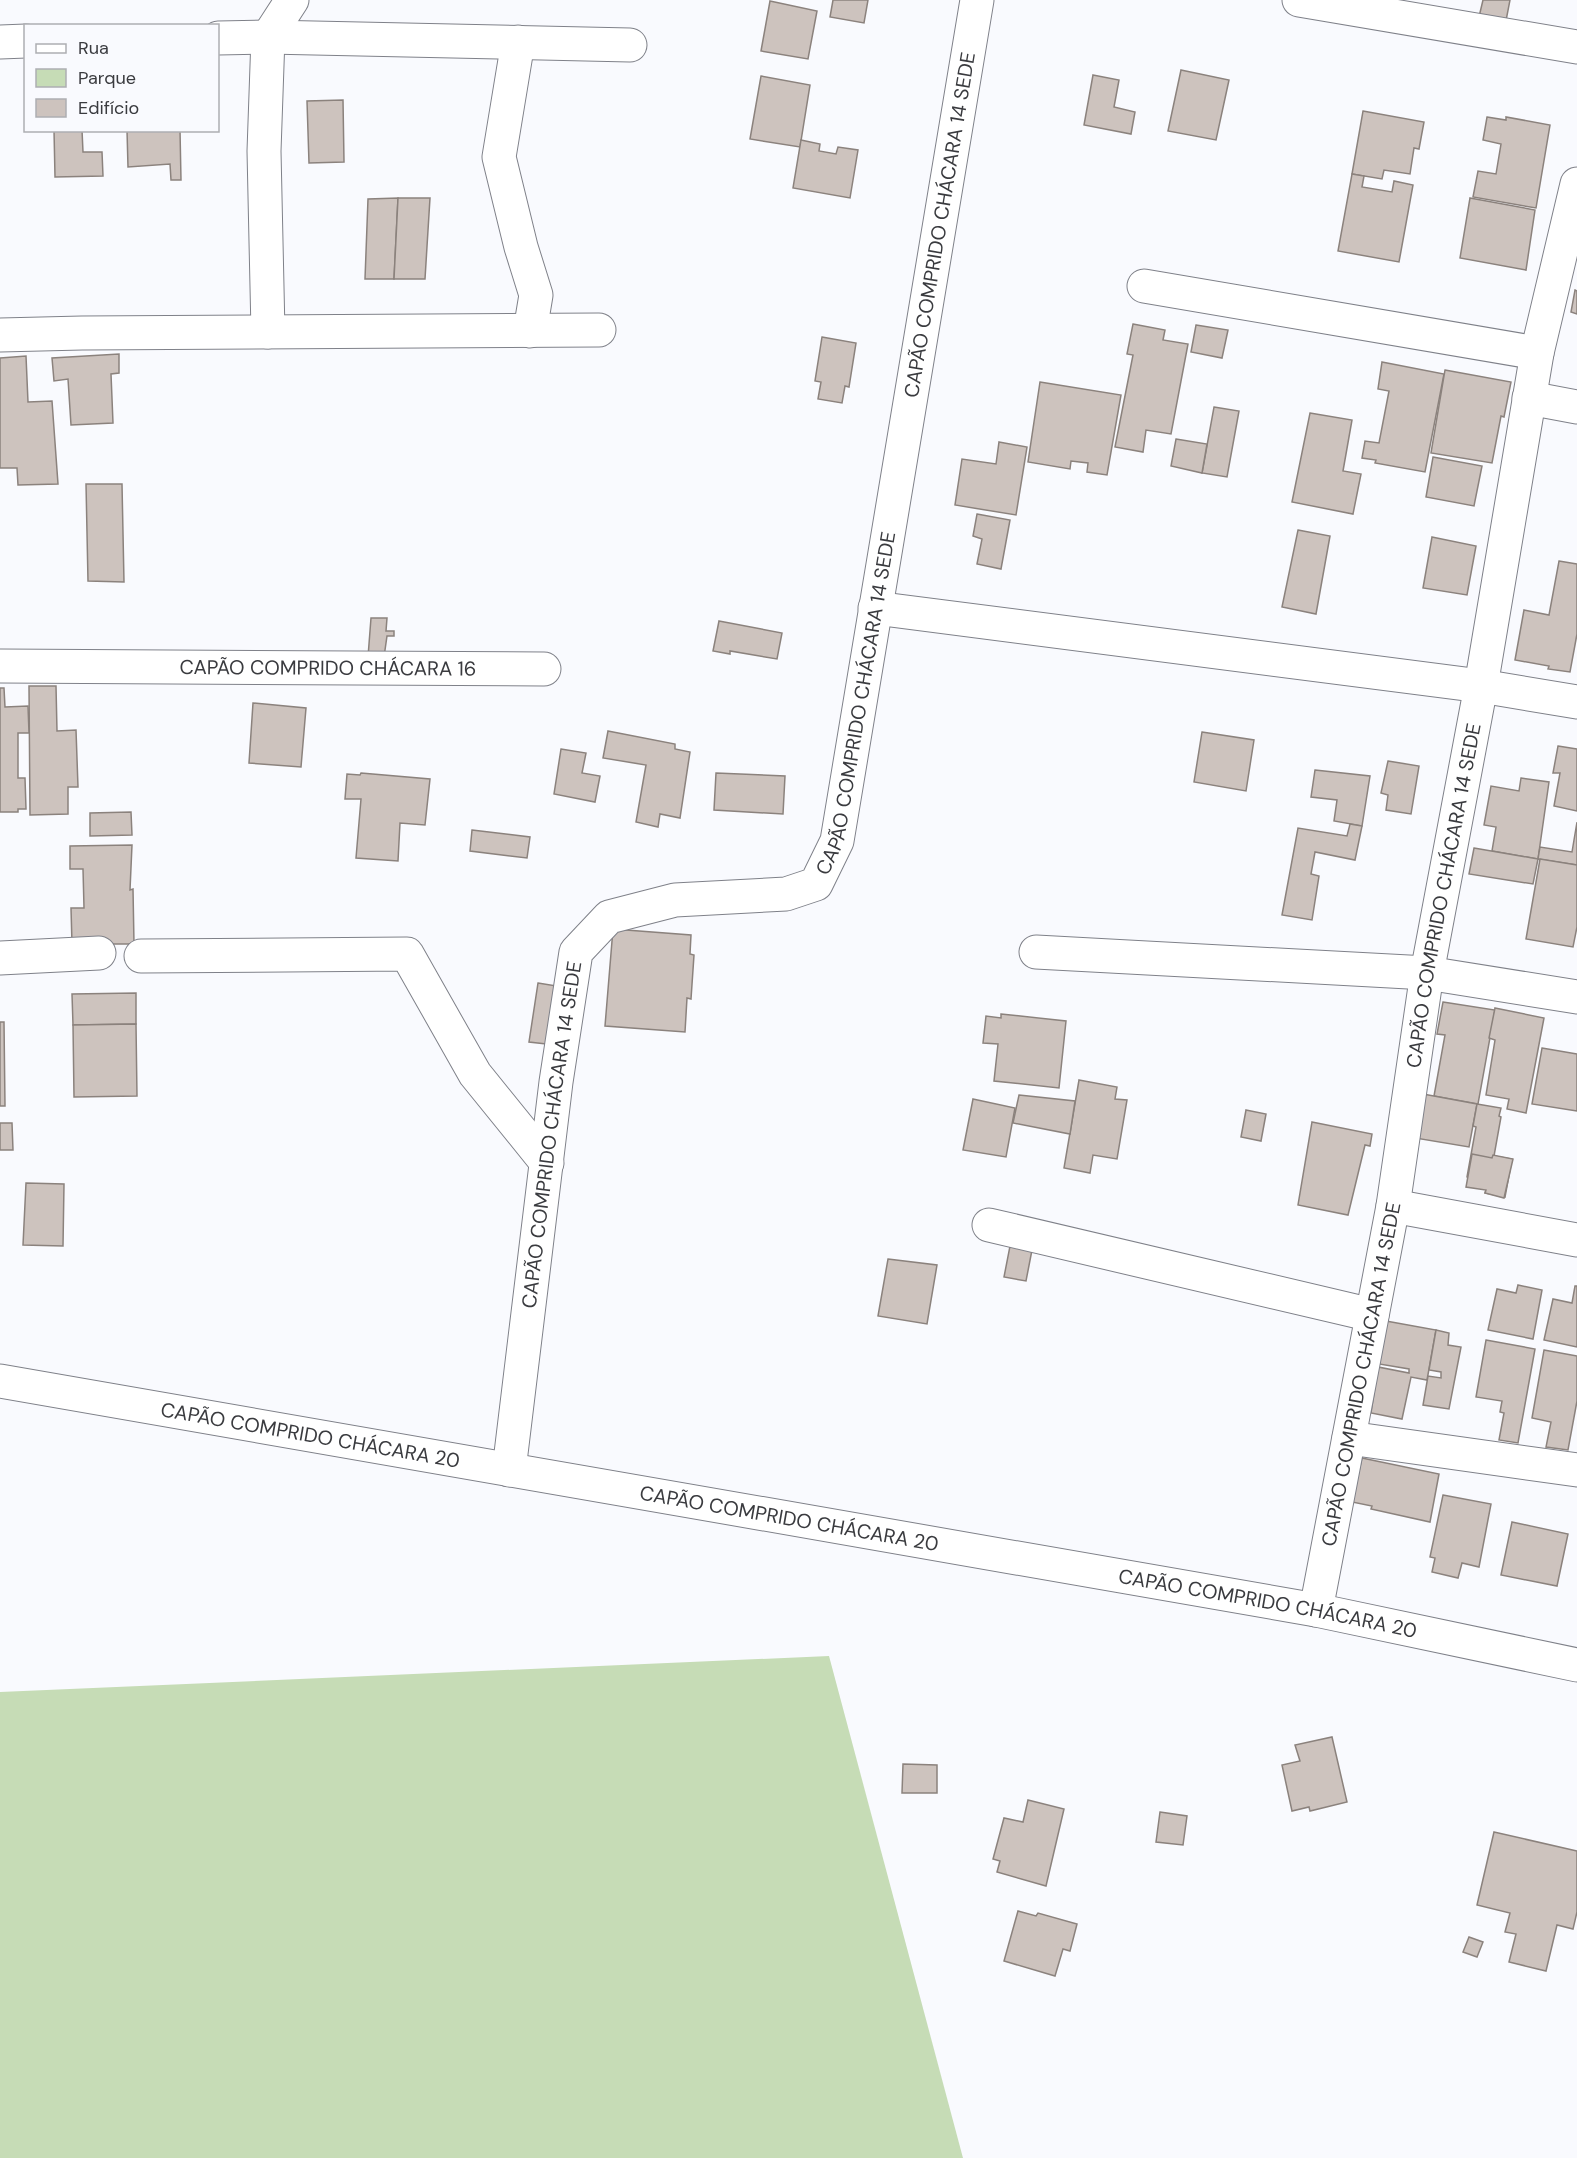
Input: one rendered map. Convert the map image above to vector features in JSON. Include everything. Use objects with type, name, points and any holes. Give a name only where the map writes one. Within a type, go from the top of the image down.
[{"type":"street","points":[[268,332],[264,151],[268,37],[292,0]]},
{"type":"street","name":"CAPÃO COMPRIDO CHÁCARA 14 SEDE","points":[[509,1470],[556,1082],[576,952],[609,916],[675,900],[786,894],[816,884],[837,842],[977,0]]},
{"type":"street","points":[[1299,0],[1577,47]]},
{"type":"street","points":[[219,38],[268,37],[630,45]]},
{"type":"street","points":[[0,42],[24,41]]},
{"type":"street","points":[[518,42],[499,157],[520,247],[536,295],[530,331]]},
{"type":"street","name":"CAPÃO COMPRIDO CHÁCARA 14 SEDE","points":[[1316,1610],[1393,1206],[1427,973],[1481,686],[1537,353],[1577,184]]},
{"type":"street","points":[[1144,286],[1537,353]]},
{"type":"street","points":[[0,335],[599,330]]},
{"type":"street","points":[[1529,398],[1577,407]]},
{"type":"street","points":[[875,608],[1481,686],[1577,702]]},
{"type":"street","name":"CAPÃO COMPRIDO CHÁCARA 16","points":[[0,666],[544,669]]},
{"type":"street","points":[[1036,952],[1427,973],[1577,997]]},
{"type":"street","points":[[0,958],[99,953]]},
{"type":"street","points":[[141,956],[407,954],[475,1074],[547,1163]]},
{"type":"street","points":[[1393,1206],[1577,1240]]},
{"type":"street","points":[[989,1225],[1372,1315]]},
{"type":"street","name":"CAPÃO COMPRIDO CHÁCARA 20","points":[[0,1381],[1316,1610],[1577,1665]]},
{"type":"street","points":[[1349,1438],[1577,1470]]},
{"type":"green space","points":[[829,1656],[963,2158],[0,2158],[0,1692]]},
{"type":"building","points":[[833,0],[868,0],[864,23],[830,17]]},
{"type":"building","points":[[1483,0],[1510,0],[1505,26],[1478,21]]},
{"type":"building","points":[[770,1],[817,11],[808,59],[761,51]]},
{"type":"building","points":[[1181,70],[1229,80],[1216,140],[1168,131]]},
{"type":"building","points":[[1093,75],[1119,80],[1114,107],[1135,112],[1131,134],[1084,125]]},
{"type":"building","points":[[761,76],[810,85],[800,147],[750,139]]},
{"type":"building","points":[[343,100],[344,162],[309,163],[307,101]]},
{"type":"building","points":[[1363,111],[1424,122],[1419,149],[1414,148],[1410,174],[1384,170],[1382,179],[1352,174]]},
{"type":"building","points":[[1487,117],[1506,120],[1506,117],[1550,125],[1536,208],[1473,197],[1478,171],[1496,174],[1501,144],[1483,140]]},
{"type":"building","points":[[54,132],[82,132],[83,152],[102,152],[103,176],[55,177]]},
{"type":"building","points":[[127,132],[180,132],[181,180],[171,180],[170,164],[128,167]]},
{"type":"building","points":[[801,140],[820,144],[819,151],[836,154],[838,147],[858,150],[850,198],[793,188]]},
{"type":"building","points":[[1352,174],[1364,176],[1362,187],[1392,192],[1394,181],[1413,185],[1399,262],[1338,251]]},
{"type":"building","points":[[398,198],[394,279],[365,279],[368,199]]},
{"type":"building","points":[[398,198],[430,198],[425,279],[394,279]]},
{"type":"building","points":[[1470,198],[1535,210],[1526,270],[1460,258]]},
{"type":"building","points":[[1575,290],[1577,291],[1577,314],[1571,312]]},
{"type":"building","points":[[1133,324],[1165,330],[1163,340],[1188,344],[1171,434],[1146,430],[1143,452],[1115,447],[1133,355],[1127,354]]},
{"type":"building","points":[[1196,325],[1228,330],[1222,358],[1191,352]]},
{"type":"building","points":[[822,337],[856,343],[849,387],[845,386],[842,403],[818,399],[821,382],[815,381]]},
{"type":"building","points":[[119,354],[119,373],[111,374],[113,423],[71,425],[68,379],[54,381],[52,358]]},
{"type":"building","points":[[26,356],[28,402],[52,401],[58,484],[18,485],[17,468],[0,468],[0,358]]},
{"type":"building","points":[[1382,362],[1444,374],[1425,472],[1375,463],[1376,460],[1362,458],[1365,441],[1379,443],[1389,391],[1378,389]]},
{"type":"building","points":[[1445,370],[1511,382],[1504,417],[1501,416],[1492,463],[1431,453]]},
{"type":"building","points":[[1040,382],[1121,395],[1107,475],[1087,472],[1088,463],[1071,461],[1070,469],[1028,462]]},
{"type":"building","points":[[1214,407],[1239,411],[1227,477],[1202,473]]},
{"type":"building","points":[[1310,413],[1352,420],[1343,471],[1361,474],[1353,514],[1292,502]]},
{"type":"building","points":[[1176,439],[1207,444],[1202,473],[1171,466]]},
{"type":"building","points":[[999,442],[1027,447],[1016,515],[955,505],[962,459],[996,464]]},
{"type":"building","points":[[1433,457],[1482,466],[1474,506],[1426,497]]},
{"type":"building","points":[[86,484],[122,484],[124,582],[88,581]]},
{"type":"building","points":[[977,514],[1010,520],[1001,569],[977,564],[982,539],[973,536]]},
{"type":"building","points":[[1298,530],[1330,536],[1316,614],[1282,607]]},
{"type":"building","points":[[1432,537],[1476,546],[1467,595],[1423,588]]},
{"type":"building","points":[[1559,561],[1577,564],[1577,634],[1570,672],[1515,660],[1524,610],[1549,615]]},
{"type":"building","points":[[371,618],[387,618],[386,631],[394,631],[394,636],[387,636],[384,657],[368,657]]},
{"type":"building","points":[[719,621],[782,633],[777,659],[730,651],[730,654],[713,651]]},
{"type":"building","points":[[29,686],[56,686],[57,731],[76,730],[78,787],[68,787],[68,814],[30,815]]},
{"type":"building","points":[[0,688],[4,688],[5,707],[28,706],[29,733],[18,733],[18,778],[25,778],[26,809],[18,809],[18,812],[0,812]]},
{"type":"building","points":[[253,703],[306,708],[301,767],[249,763]]},
{"type":"building","points":[[608,731],[675,744],[675,749],[690,752],[680,818],[660,814],[658,827],[636,822],[646,765],[603,758]]},
{"type":"building","points":[[1202,732],[1254,740],[1246,791],[1194,782]]},
{"type":"building","points":[[1558,746],[1577,749],[1577,811],[1554,806],[1560,773],[1553,773]]},
{"type":"building","points":[[561,749],[586,753],[582,773],[600,776],[595,802],[554,794]]},
{"type":"building","points":[[1388,761],[1419,766],[1411,814],[1386,810],[1388,795],[1381,793]]},
{"type":"building","points":[[1315,770],[1370,776],[1362,826],[1334,821],[1337,800],[1311,797]]},
{"type":"building","points":[[361,773],[430,779],[425,825],[400,823],[398,861],[356,858],[361,799],[345,799],[347,774],[360,775]]},
{"type":"building","points":[[716,773],[785,776],[783,814],[714,810]]},
{"type":"building","points":[[1521,778],[1549,782],[1538,859],[1492,851],[1496,827],[1484,825],[1491,786],[1519,791]]},
{"type":"building","points":[[131,812],[132,835],[90,836],[90,813]]},
{"type":"building","points":[[1577,822],[1577,865],[1538,859],[1540,847],[1572,852]]},
{"type":"building","points":[[1350,824],[1362,826],[1355,860],[1315,852],[1311,874],[1319,876],[1312,920],[1282,915],[1298,828],[1347,836]]},
{"type":"building","points":[[472,830],[530,837],[527,858],[470,851]]},
{"type":"building","points":[[132,845],[130,890],[133,889],[134,944],[72,944],[71,908],[84,908],[83,869],[70,869],[70,846]]},
{"type":"building","points":[[1474,848],[1538,859],[1533,884],[1469,874]]},
{"type":"building","points":[[1540,859],[1577,865],[1577,927],[1573,947],[1526,939]]},
{"type":"building","points":[[613,929],[691,935],[690,954],[694,955],[691,999],[687,998],[685,1032],[605,1026]]},
{"type":"building","points":[[538,983],[563,987],[555,1045],[529,1042]]},
{"type":"building","points":[[136,993],[136,1024],[73,1025],[72,994]]},
{"type":"building","points":[[1443,1002],[1495,1010],[1478,1104],[1434,1096],[1445,1035],[1437,1034]]},
{"type":"building","points":[[1495,1008],[1544,1018],[1526,1113],[1507,1109],[1509,1099],[1486,1095],[1495,1040],[1489,1038]]},
{"type":"building","points":[[1001,1014],[1066,1021],[1059,1088],[994,1081],[998,1044],[983,1043],[986,1016],[1001,1018]]},
{"type":"building","points":[[0,1022],[4,1022],[5,1106],[0,1106]]},
{"type":"building","points":[[136,1024],[137,1096],[74,1097],[73,1025]]},
{"type":"building","points":[[1542,1048],[1577,1054],[1577,1111],[1532,1104]]},
{"type":"building","points":[[1079,1080],[1117,1087],[1115,1099],[1127,1100],[1117,1159],[1093,1155],[1090,1173],[1064,1168]]},
{"type":"building","points":[[1423,1094],[1477,1104],[1469,1147],[1415,1138]]},
{"type":"building","points":[[1019,1095],[1075,1101],[1070,1134],[1013,1123]]},
{"type":"building","points":[[973,1099],[1015,1108],[1006,1157],[963,1150]]},
{"type":"building","points":[[1477,1104],[1501,1108],[1494,1156],[1512,1159],[1505,1197],[1485,1193],[1489,1181],[1467,1177],[1476,1127],[1473,1126]]},
{"type":"building","points":[[1246,1110],[1266,1114],[1261,1141],[1241,1137]]},
{"type":"building","points":[[1312,1122],[1372,1134],[1370,1146],[1365,1145],[1348,1215],[1298,1205]]},
{"type":"building","points":[[0,1123],[12,1123],[13,1150],[0,1150]]},
{"type":"building","points":[[1472,1154],[1513,1159],[1504,1198],[1485,1193],[1486,1190],[1466,1187]]},
{"type":"building","points":[[26,1183],[64,1184],[63,1246],[23,1245]]},
{"type":"building","points":[[1010,1246],[1032,1250],[1026,1281],[1004,1277]]},
{"type":"building","points":[[888,1259],[937,1265],[927,1324],[878,1316]]},
{"type":"building","points":[[1518,1285],[1542,1290],[1533,1339],[1488,1330],[1497,1289],[1516,1293]]},
{"type":"building","points":[[1575,1286],[1577,1286],[1577,1347],[1544,1340],[1553,1299],[1572,1303]]},
{"type":"building","points":[[1386,1321],[1436,1330],[1427,1380],[1411,1377],[1402,1419],[1371,1413],[1378,1367],[1409,1373],[1409,1369],[1379,1364]]},
{"type":"building","points":[[1436,1330],[1449,1333],[1448,1345],[1461,1347],[1449,1409],[1423,1405],[1428,1376],[1441,1378],[1441,1372],[1429,1370]]},
{"type":"building","points":[[1486,1340],[1535,1349],[1518,1443],[1499,1440],[1504,1413],[1500,1412],[1502,1401],[1476,1397]]},
{"type":"building","points":[[1544,1350],[1577,1356],[1577,1401],[1568,1450],[1546,1447],[1551,1422],[1532,1418]]},
{"type":"building","points":[[1362,1458],[1439,1474],[1430,1522],[1371,1509],[1372,1506],[1352,1502]]},
{"type":"building","points":[[1443,1495],[1491,1504],[1479,1567],[1462,1563],[1458,1578],[1432,1572],[1435,1558],[1430,1557]]},
{"type":"building","points":[[1512,1522],[1568,1534],[1557,1586],[1501,1575]]},
{"type":"building","points":[[1332,1737],[1347,1802],[1310,1811],[1309,1807],[1292,1811],[1282,1765],[1300,1761],[1295,1745]]},
{"type":"building","points":[[903,1764],[937,1765],[937,1793],[902,1793]]},
{"type":"building","points":[[1028,1800],[1064,1809],[1046,1886],[997,1872],[1000,1861],[993,1859],[1004,1818],[1023,1822]]},
{"type":"building","points":[[1160,1812],[1187,1816],[1183,1845],[1156,1842]]},
{"type":"building","points":[[1494,1832],[1577,1851],[1577,1912],[1573,1929],[1557,1925],[1546,1971],[1509,1962],[1516,1934],[1505,1932],[1510,1913],[1477,1905]]},
{"type":"building","points":[[1018,1911],[1036,1916],[1038,1913],[1077,1924],[1070,1951],[1063,1949],[1055,1976],[1004,1961]]},
{"type":"building","points":[[1469,1937],[1483,1942],[1477,1957],[1463,1952]]}]
